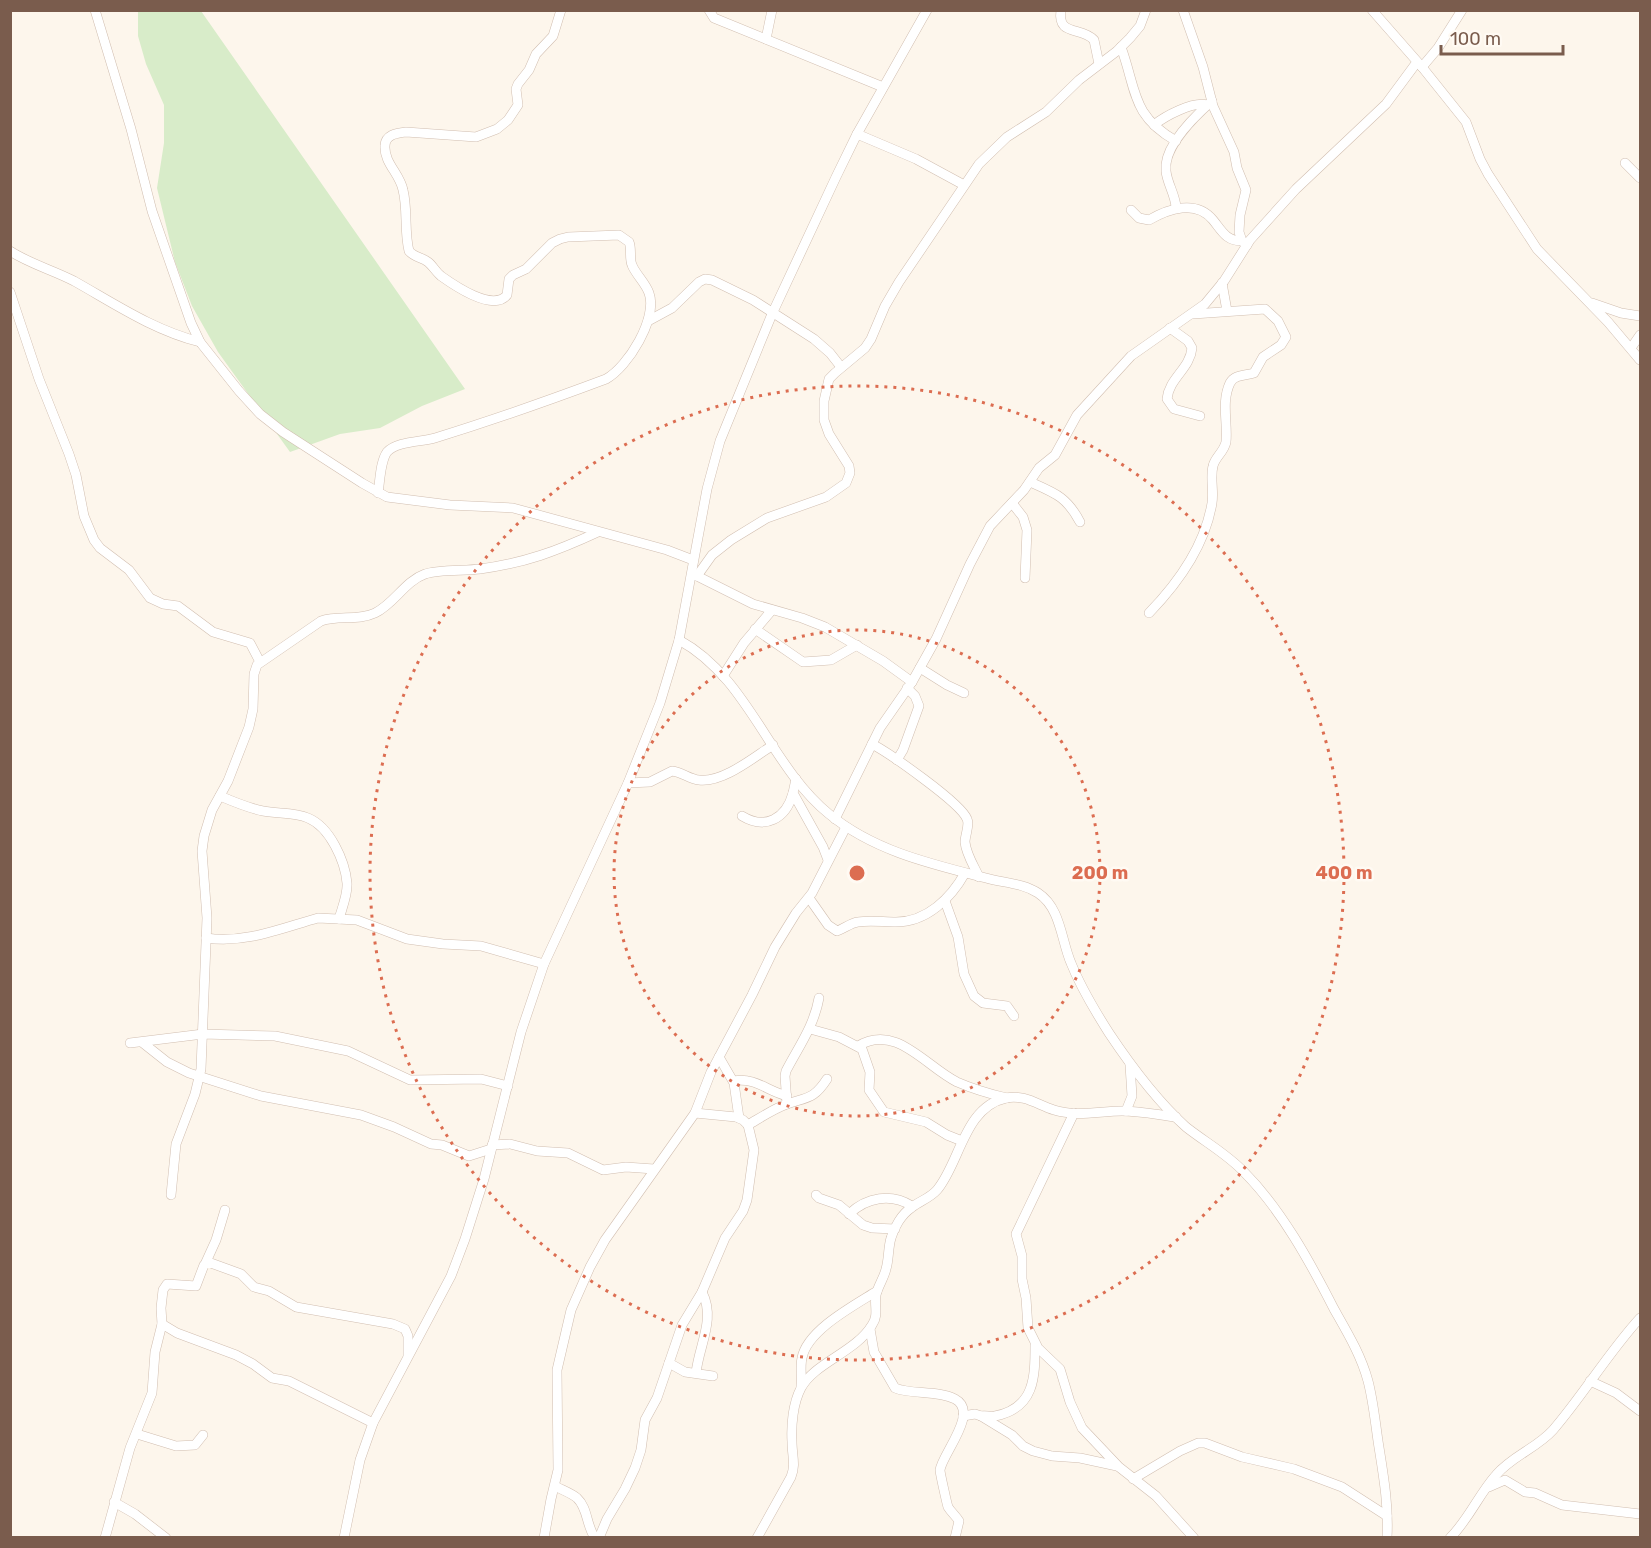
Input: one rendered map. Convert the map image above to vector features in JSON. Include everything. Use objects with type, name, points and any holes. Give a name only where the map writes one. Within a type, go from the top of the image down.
[{"type":"street","points":[[95,10],[131,129],[152,211],[175,280],[200,342],[239,391],[261,414],[283,432],[378,493],[396,499],[450,505],[513,508],[667,550],[693,560]]},
{"type":"street","points":[[378,493],[385,459],[389,451],[402,445],[427,441],[531,407],[616,374],[626,363],[648,321],[649,293],[632,264],[630,246],[625,238],[619,235],[568,237],[552,243],[526,269],[509,279],[507,295],[498,302],[468,293],[441,276],[426,260],[414,256],[409,251],[403,190],[400,178],[389,163],[386,153],[385,145],[388,138],[396,133],[406,132],[476,137],[497,129],[508,120],[518,105],[516,89],[518,84],[529,70],[536,54],[553,36],[561,10]]},
{"type":"street","points":[[709,10],[714,18],[883,87]]},
{"type":"street","points":[[765,39],[772,10]]},
{"type":"street","points":[[344,1538],[360,1460],[373,1423],[451,1276],[477,1206],[521,1032],[544,964],[628,783],[660,703],[679,640],[694,575],[693,560],[707,489],[720,441],[772,314],[857,134],[927,10]]},
{"type":"street","points":[[1061,10],[1060,22],[1063,26],[1083,32],[1093,38],[1097,47],[1099,64]]},
{"type":"street","points":[[694,575],[712,555],[731,540],[767,518],[826,496],[846,483],[850,473],[849,466],[829,434],[824,420],[826,389],[830,380],[872,339],[885,306],[899,282],[979,164],[1007,137],[1046,112],[1121,47],[1140,26],[1146,10]]},
{"type":"street","points":[[1183,10],[1203,67],[1209,103],[1234,152],[1237,168],[1246,190],[1240,215],[1239,232],[1244,243]]},
{"type":"street","points":[[1372,10],[1420,64],[1466,122],[1480,159],[1527,235],[1551,265],[1641,360]]},
{"type":"street","points":[[835,819],[889,713],[920,668],[936,639],[990,526],[1030,482],[1039,468],[1058,450],[1077,416],[1131,356],[1205,304],[1222,283],[1244,243],[1296,189],[1390,99],[1420,64],[1438,48],[1462,10]]},
{"type":"street","points":[[1121,47],[1136,101],[1154,125],[1176,141]]},
{"type":"street","points":[[1154,125],[1190,105],[1209,103]]},
{"type":"street","points":[[1176,207],[1166,171],[1166,160],[1176,141],[1209,103]]},
{"type":"street","points":[[857,134],[916,159],[964,185]]},
{"type":"street","points":[[1625,163],[1641,178]]},
{"type":"street","points":[[1131,210],[1139,218],[1149,220],[1159,213],[1176,207],[1203,212],[1213,219],[1225,236],[1244,243]]},
{"type":"street","points":[[10,251],[72,280],[149,325],[178,337],[200,342]]},
{"type":"street","points":[[648,321],[672,308],[693,286],[705,279],[712,280],[734,290],[814,339],[841,367]]},
{"type":"street","points":[[1222,283],[1227,311]]},
{"type":"street","points":[[10,292],[39,379],[69,454],[76,475],[84,516],[94,540],[100,548],[129,570],[150,598],[163,604],[178,606],[213,632],[250,643],[260,662]]},
{"type":"street","points":[[1587,301],[1621,313],[1641,316]]},
{"type":"street","points":[[650,309],[660,314]]},
{"type":"street","points":[[1149,613],[1178,579],[1201,541],[1212,506],[1213,465],[1226,443],[1225,410],[1230,382],[1239,376],[1254,373],[1263,357],[1281,345],[1286,337],[1278,321],[1265,309],[1193,314]]},
{"type":"street","points":[[1170,328],[1188,341],[1192,348],[1185,367],[1171,383],[1167,399],[1174,409],[1200,416]]},
{"type":"street","points":[[1631,348],[1641,335]]},
{"type":"street","points":[[1030,482],[1054,492],[1068,502],[1080,522]]},
{"type":"street","points":[[1012,503],[1023,517],[1027,530],[1025,578]]},
{"type":"street","points":[[171,1195],[176,1144],[201,1077],[207,918],[202,851],[206,825],[228,781],[249,727],[255,693],[254,674],[260,662],[321,621],[332,617],[368,616],[376,613],[423,574],[478,570],[528,561],[598,532]]},
{"type":"street","points":[[694,575],[753,604],[812,621],[857,645],[909,685],[919,706],[897,760]]},
{"type":"street","points":[[723,676],[737,653],[772,610]]},
{"type":"street","points":[[755,629],[803,662],[831,660],[857,645]]},
{"type":"street","points":[[679,640],[705,657],[723,676],[796,779],[811,797],[846,827],[883,847],[914,859],[1024,887],[1038,893],[1047,901],[1053,910],[1071,964],[1087,996],[1130,1062],[1176,1117],[1205,1143],[1240,1168],[1255,1183],[1320,1280],[1355,1348],[1367,1378],[1386,1494],[1387,1538]]},
{"type":"street","points":[[920,668],[964,693]]},
{"type":"street","points":[[872,744],[945,796],[965,815],[968,824],[965,836],[966,850],[979,877]]},
{"type":"street","points":[[628,783],[650,782],[672,771],[701,781],[711,779],[742,766],[773,745]]},
{"type":"street","points":[[742,816],[751,822],[768,823],[790,801],[796,779]]},
{"type":"street","points":[[793,793],[828,860]]},
{"type":"street","points":[[220,796],[263,811],[300,815],[319,825],[338,853],[347,882],[339,919]]},
{"type":"street","points":[[544,1538],[558,1470],[557,1370],[571,1310],[605,1240],[695,1113],[711,1072],[785,929],[809,898],[846,827]]},
{"type":"street","points":[[809,898],[828,925],[839,932],[852,923],[912,920],[945,900],[957,888],[965,873]]},
{"type":"street","points":[[945,900],[958,937],[964,974],[974,996],[982,1004],[1007,1006],[1014,1016]]},
{"type":"street","points":[[206,938],[240,938],[277,931],[318,918],[357,920],[407,939],[481,946],[544,964]]},
{"type":"street","points":[[787,1100],[786,1071],[810,1029],[819,998]]},
{"type":"street","points":[[810,1029],[839,1036],[858,1046],[868,1062],[871,1076],[869,1090],[884,1112],[926,1122],[962,1141]]},
{"type":"street","points":[[130,1043],[203,1034],[293,1039],[348,1051],[410,1080],[481,1080],[508,1086]]},
{"type":"street","points":[[858,1046],[881,1038],[893,1041],[919,1055],[956,1081],[1007,1098],[1025,1098],[1053,1109],[1074,1113],[1126,1111],[1176,1117]]},
{"type":"street","points":[[143,1043],[167,1062],[201,1077],[269,1098],[361,1115],[431,1144],[448,1147],[464,1154],[473,1155],[492,1147],[510,1144],[568,1153],[603,1170],[626,1167],[654,1169]]},
{"type":"street","points":[[719,1057],[734,1081],[739,1118]]},
{"type":"street","points":[[1126,1111],[1132,1096],[1130,1062]]},
{"type":"street","points":[[748,1125],[787,1100],[810,1098],[821,1089],[827,1079]]},
{"type":"street","points":[[734,1081],[755,1082],[787,1100]]},
{"type":"street","points":[[801,1386],[815,1372],[858,1341],[870,1329],[876,1318],[877,1291],[886,1268],[890,1241],[895,1229],[912,1206],[938,1189],[962,1141],[980,1115],[998,1101],[1007,1098]]},
{"type":"street","points":[[555,1486],[573,1495],[580,1502],[587,1525],[597,1538],[625,1489],[634,1468],[641,1450],[645,1420],[657,1398],[682,1325],[702,1292],[725,1239],[747,1200],[754,1150],[748,1125],[739,1118],[695,1113]]},
{"type":"street","points":[[981,1416],[994,1416],[1015,1408],[1024,1400],[1035,1375],[1035,1345],[1027,1322],[1022,1256],[1016,1234],[1074,1113]]},
{"type":"street","points":[[816,1195],[819,1198],[833,1201],[856,1221],[872,1228],[895,1229]]},
{"type":"street","points":[[849,1214],[861,1204],[881,1197],[895,1199],[912,1206]]},
{"type":"street","points":[[105,1538],[130,1448],[152,1393],[155,1352],[162,1324],[161,1308],[165,1286],[174,1284],[196,1287],[216,1240],[225,1210]]},
{"type":"street","points":[[206,1262],[241,1274],[254,1287],[269,1291],[296,1306],[393,1324],[405,1329],[408,1335],[408,1358]]},
{"type":"street","points":[[757,1538],[795,1467],[791,1440],[792,1423],[794,1407],[801,1386],[802,1358],[809,1341],[832,1320],[877,1291]]},
{"type":"street","points":[[696,1373],[708,1324],[708,1310],[702,1292]]},
{"type":"street","points":[[1456,1535],[1486,1488],[1503,1467],[1552,1431],[1641,1318]]},
{"type":"street","points":[[162,1324],[177,1333],[236,1355],[272,1378],[296,1384],[373,1423]]},
{"type":"street","points":[[870,1329],[874,1352],[892,1385],[899,1390],[954,1399],[963,1408],[963,1416],[940,1470],[946,1502],[959,1521],[955,1538]]},
{"type":"street","points":[[1035,1345],[1060,1369],[1070,1402],[1082,1428],[1119,1467],[1156,1497],[1194,1538]]},
{"type":"street","points":[[669,1363],[685,1372],[713,1376]]},
{"type":"street","points":[[1590,1381],[1616,1393],[1641,1411]]},
{"type":"street","points":[[963,1416],[975,1414],[981,1416],[1033,1451],[1119,1467]]},
{"type":"street","points":[[136,1434],[181,1447],[195,1445],[203,1435]]},
{"type":"street","points":[[1134,1479],[1180,1451],[1198,1443],[1205,1443],[1242,1456],[1294,1469],[1342,1487],[1387,1516]]},
{"type":"street","points":[[1486,1488],[1505,1480],[1525,1492],[1535,1493],[1562,1505],[1641,1514]]},
{"type":"street","points":[[114,1502],[135,1514],[166,1538]]},
{"type":"green space","points":[[138,11],[201,11],[465,389],[422,406],[380,428],[340,434],[290,452],[218,352],[192,306],[175,262],[157,188],[164,143],[164,105],[146,64],[138,36]]}]
